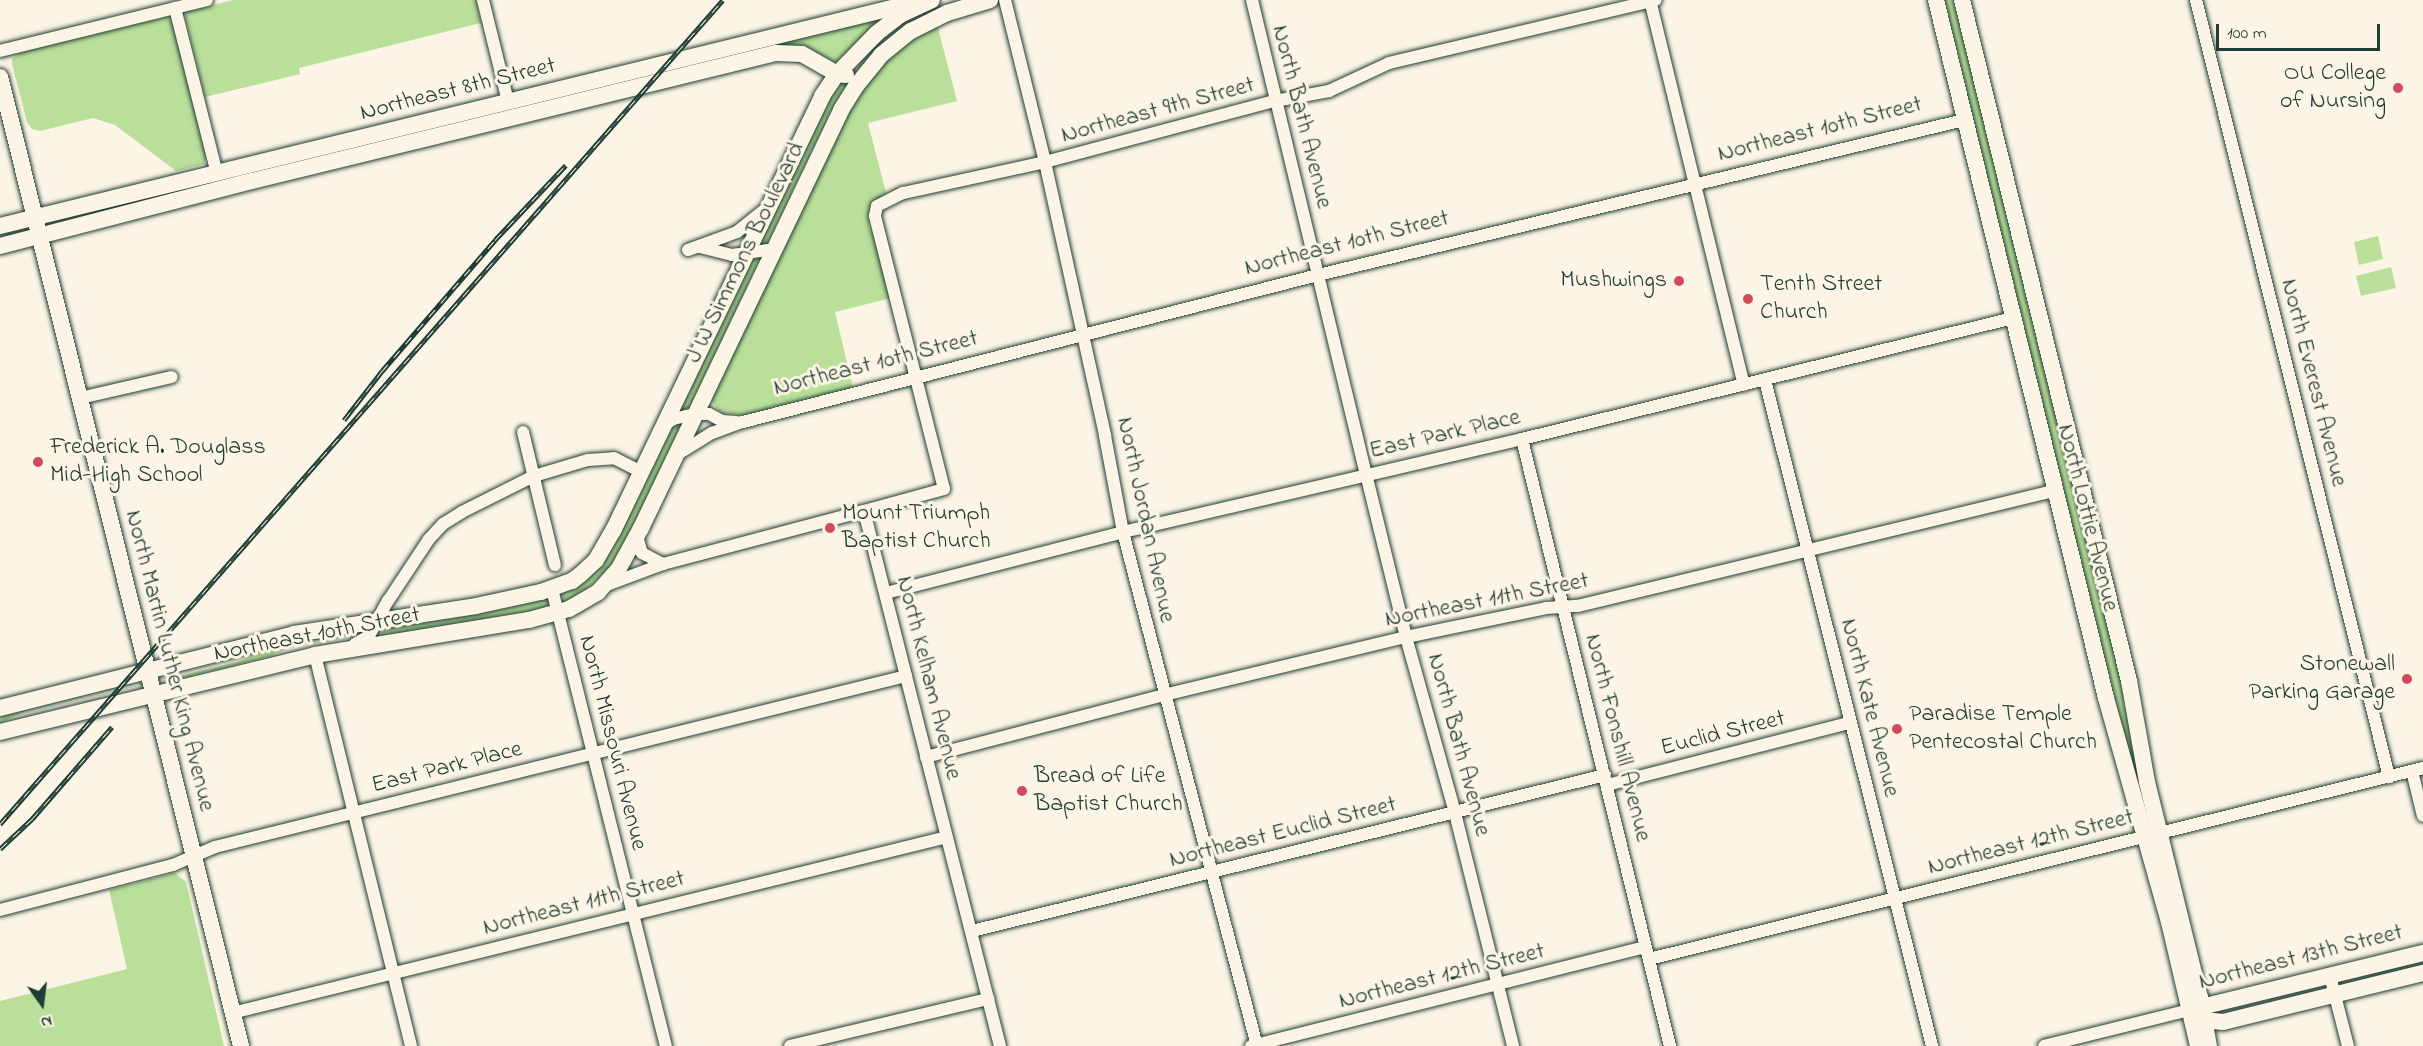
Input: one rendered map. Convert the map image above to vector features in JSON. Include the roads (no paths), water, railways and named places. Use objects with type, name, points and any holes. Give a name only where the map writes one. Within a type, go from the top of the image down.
[{"type":"main road","name":"Northeast 8th Street","points":[[0,226],[929,0]]},
{"type":"main road","name":"J W Simmons Boulevard","points":[[590,567],[613,531],[822,96],[837,74],[891,22],[929,0]]},
{"type":"main road","name":"J W Simmons Boulevard","points":[[604,586],[618,570],[637,536],[842,110],[865,73],[890,47],[918,27],[947,13],[990,0]]},
{"type":"main road","name":"North Lottie Avenue","points":[[1936,0],[2106,698],[2153,834],[2209,1046]]},
{"type":"main road","name":"North Lottie Avenue","points":[[1962,0],[2129,681],[2153,834]]},
{"type":"main road","name":"Northeast 8th Street","points":[[0,246],[776,53],[808,56],[837,74]]},
{"type":"main road","points":[[837,74],[865,73]]},
{"type":"main road","name":"North Martin Luther King Avenue","points":[[0,77],[241,1046]]},
{"type":"main road","name":"Northeast 10th Street","points":[[0,708],[294,634],[498,602],[552,589],[572,581],[590,567]]},
{"type":"main road","name":"Northeast 10th Street","points":[[0,732],[315,655],[462,632],[558,612],[590,598],[604,586]]},
{"type":"main road","name":"Northeast 13th Street","points":[[2199,1012],[2423,953]]},
{"type":"main road","name":"Northeast 13th Street","points":[[2199,1012],[2223,1022],[2423,974]]},
{"type":"main road","name":"North Lottie Avenue","points":[[2198,1046],[2199,1012]]},
{"type":"street","points":[[0,51],[207,0]]},
{"type":"street","points":[[483,0],[508,102]]},
{"type":"street","name":"North Jordan Avenue","points":[[1005,0],[1045,162],[1084,336],[1123,532],[1164,695],[1213,872],[1254,1045]]},
{"type":"street","name":"North Bath Avenue","points":[[1252,0],[1406,637],[1455,813],[1513,1046]]},
{"type":"street","points":[[1652,0],[1744,385]]},
{"type":"street","name":"Northeast 9th Street","points":[[918,378],[875,216],[877,206],[903,193],[1045,162],[1275,102],[1329,91],[1389,63],[1652,0]]},
{"type":"street","name":"North Everest Avenue","points":[[2196,0],[2388,777]]},
{"type":"street","points":[[176,8],[217,174]]},
{"type":"street","name":"Northeast 10th Street","points":[[676,455],[704,438],[743,422],[1318,275],[1965,120]]},
{"type":"street","points":[[772,199],[747,226],[694,248],[714,248],[732,255],[774,249]]},
{"type":"street","name":"East Park Place","points":[[886,593],[1123,532],[1522,439],[2013,318]]},
{"type":"street","points":[[80,399],[172,377]]},
{"type":"street","points":[[604,586],[663,564],[945,489],[918,378]]},
{"type":"street","name":"North Kate Avenue","points":[[1766,380],[1932,1046]]},
{"type":"street","points":[[662,427],[674,419],[695,414]]},
{"type":"street","name":"Northeast 10th Street","points":[[695,414],[709,414],[726,422],[743,422]]},
{"type":"street","points":[[523,432],[555,565]]},
{"type":"street","name":"North Fonshill Avenue","points":[[1522,439],[1670,1046]]},
{"type":"street","points":[[337,651],[364,641],[414,559],[436,531],[462,512],[534,476],[564,466],[603,458],[618,459],[641,472]]},
{"type":"street","name":"Northeast 11th Street","points":[[926,757],[1164,695],[1406,637],[1546,608],[1578,606],[2056,490]]},
{"type":"street","name":"North Kelham Avenue","points":[[864,511],[1000,1046]]},
{"type":"street","points":[[637,536],[642,553],[663,564]]},
{"type":"street","name":"North Missouri Avenue","points":[[552,589],[666,1046]]},
{"type":"street","points":[[315,655],[411,1046]]},
{"type":"street","name":"East Park Place","points":[[0,910],[173,865],[215,847],[906,676]]},
{"type":"street","name":"Euclid Street","points":[[1606,780],[1850,723]]},
{"type":"street","points":[[2418,769],[2423,816]]},
{"type":"street","name":"Northeast 12th Street","points":[[1254,1045],[1498,986],[1896,898],[2418,769]]},
{"type":"street","name":"Northeast Euclid Street","points":[[972,931],[1455,813],[1606,780]]},
{"type":"street","name":"Northeast 11th Street","points":[[232,1013],[947,837]]},
{"type":"street","points":[[2330,976],[2348,1046]]},
{"type":"street","points":[[790,1046],[988,999]]},
{"type":"street","name":"Northeast 13th Street","points":[[2044,1046],[2199,1012]]},
{"type":"railway","points":[[0,824],[723,0]]},
{"type":"railway","points":[[344,420],[382,371],[495,240],[566,165]]},
{"type":"railway","points":[[0,849],[32,819],[112,727]]},
{"type":"place","name":"OU College of Nursing","points":[[2398,88]]},
{"type":"place","name":"Mushwings","points":[[1679,281]]},
{"type":"place","name":"Tenth Street Church","points":[[1748,299]]},
{"type":"place","name":"Frederick A. Douglass Mid-High School","points":[[38,462]]},
{"type":"place","name":"Mount Triumph Baptist Church","points":[[830,528]]},
{"type":"place","name":"Stonewall Parking Garage","points":[[2407,679]]},
{"type":"place","name":"Paradise Temple Pentecostal Church","points":[[1897,729]]},
{"type":"place","name":"Bread of Life Baptist Church","points":[[1022,791]]}]
